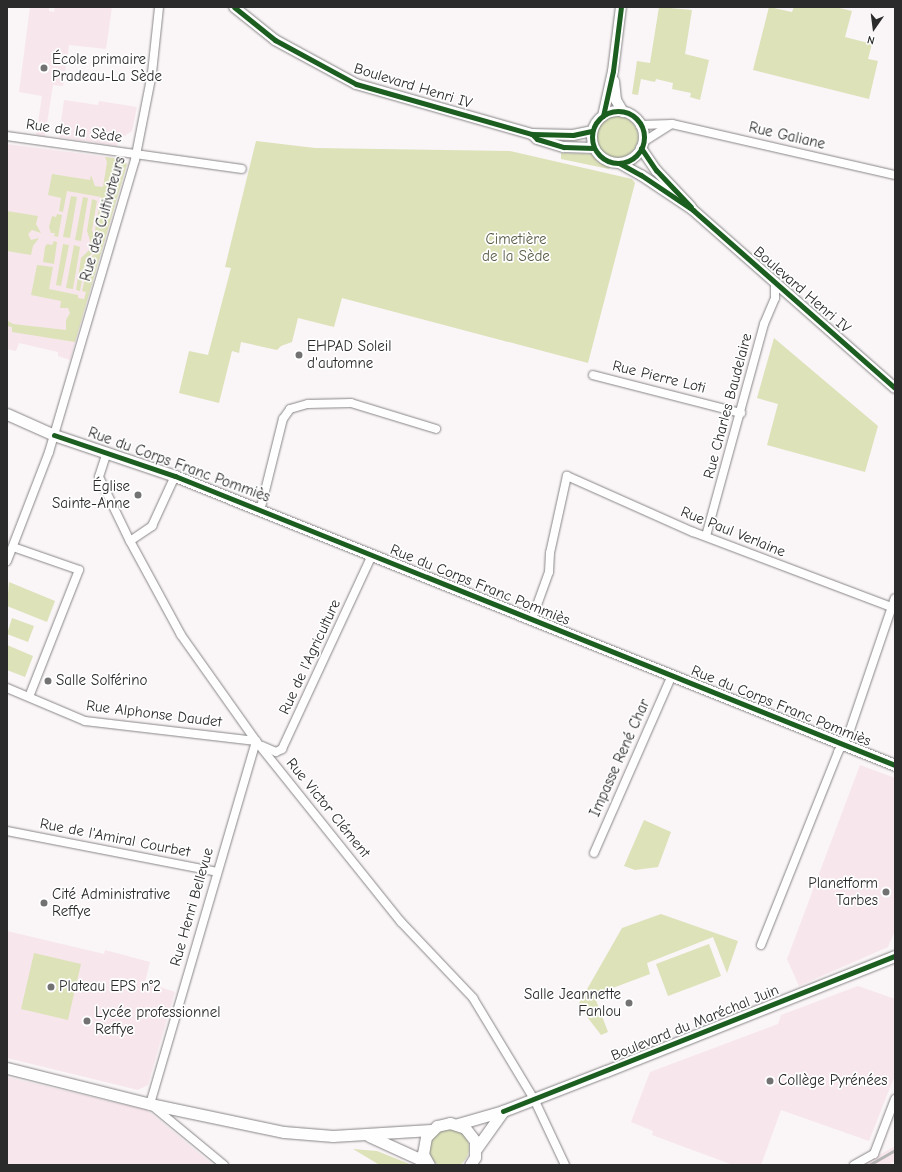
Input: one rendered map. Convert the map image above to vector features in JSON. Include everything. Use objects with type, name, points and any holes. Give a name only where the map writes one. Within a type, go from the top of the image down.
[{"type":"main road","name":"Rue du Corps Franc Pommiès","points":[[7,414],[54,435],[175,476],[895,765]]},
{"type":"main road","name":"Boulevard du Maréchal Juin","points":[[431,1130],[443,1124],[458,1124],[503,1111],[895,956]]},
{"type":"main road","points":[[7,1068],[150,1104],[284,1132],[332,1136],[362,1136],[431,1130]]},
{"type":"main road","points":[[471,1165],[476,1149],[503,1111]]},
{"type":"main road","points":[[458,1124],[471,1133],[476,1149]]},
{"type":"main road","points":[[427,1164],[423,1145],[431,1130]]},
{"type":"main road","points":[[362,1136],[427,1164]]},
{"type":"street","name":"Rue des Cultivateurs","points":[[7,561],[54,435],[120,214],[136,154],[152,74],[159,7]]},
{"type":"street","name":"Boulevard Henri IV","points":[[234,7],[276,40],[356,84],[532,134],[573,135],[592,131]]},
{"type":"street","points":[[621,7],[613,71],[603,116],[592,131],[594,148],[604,160],[619,163],[632,159],[642,145],[672,124]]},
{"type":"street","points":[[613,71],[616,100],[622,112]]},
{"type":"street","points":[[603,116],[622,112],[630,114],[640,125],[642,145]]},
{"type":"street","name":"Rue Galiane","points":[[640,125],[672,124],[895,175]]},
{"type":"street","name":"Boulevard Henri IV","points":[[532,134],[537,139],[564,147],[594,148]]},
{"type":"street","name":"Rue de la Sède","points":[[7,136],[242,169]]},
{"type":"street","name":"Boulevard Henri IV","points":[[642,145],[656,170],[683,196],[693,210]]},
{"type":"street","name":"Boulevard Henri IV","points":[[619,163],[641,175],[693,210],[895,388]]},
{"type":"street","name":"Rue Charles Baudelaire","points":[[706,536],[741,413],[764,324],[775,298],[775,283]]},
{"type":"street","name":"Rue Pierre Loti","points":[[593,375],[741,413]]},
{"type":"street","points":[[260,511],[283,419],[290,409],[308,404],[351,403],[436,430]]},
{"type":"street","name":"Rue Victor Clément","points":[[107,452],[99,477],[130,541],[182,635],[258,743],[401,922],[473,998],[534,1099],[565,1165]]},
{"type":"street","points":[[130,541],[152,526],[175,476]]},
{"type":"street","name":"Rue Paul Verlaine","points":[[532,619],[549,572],[550,553],[567,476],[706,536],[892,607]]},
{"type":"street","points":[[13,547],[79,570],[29,697]]},
{"type":"street","name":"Rue de l'Agriculture","points":[[258,743],[276,752],[282,749],[372,555]]},
{"type":"street","points":[[761,945],[838,752],[844,745],[895,598]]},
{"type":"street","name":"Impasse René Char","points":[[594,853],[672,675]]},
{"type":"street","name":"Rue Alphonse Daudet","points":[[7,688],[85,721],[258,743]]},
{"type":"street","name":"Rue Henri Bellevue","points":[[150,1104],[217,872],[258,743]]},
{"type":"street","name":"Rue de l'Amiral Courbet","points":[[7,832],[217,872]]},
{"type":"street","points":[[854,1165],[874,1154],[895,1099]]},
{"type":"street","points":[[150,1104],[224,1165]]},
{"type":"shaded area","name":"École primaire Pradeau-La Sède","points":[[30,7],[49,7],[49,11],[54,12],[55,7],[112,7],[106,49],[69,45],[63,86],[53,85],[45,136],[36,135],[42,96],[19,92]]},
{"type":"shaded area","points":[[64,100],[98,105],[99,101],[137,107],[132,131],[118,140],[117,146],[59,137]]},
{"type":"shaded area","points":[[7,144],[123,159],[127,164],[70,360],[58,356],[58,352],[19,343],[16,351],[7,349]]},
{"type":"shaded area","points":[[860,765],[895,778],[895,931],[888,947],[799,986],[787,959]]},
{"type":"shaded area","name":"Lycée professionnel Reffye","points":[[7,931],[104,954],[105,950],[150,962],[145,982],[175,992],[148,1085],[138,1090],[7,1058]]},
{"type":"shaded area","name":"Collège Pyrénées","points":[[858,986],[895,999],[895,1075],[869,1141],[781,1110],[761,1165],[733,1165],[652,1135],[653,1131],[631,1122],[650,1072],[778,1024],[781,1015]]},
{"type":"shaded area","points":[[7,1077],[147,1110],[213,1165],[7,1165]]},
{"type":"shaded area","points":[[895,1146],[895,1161],[888,1165],[862,1165]]},
{"type":"green space","points":[[659,7],[692,10],[685,54],[709,60],[700,100],[690,97],[691,93],[672,89],[673,83],[656,79],[655,82],[641,79],[638,95],[632,94],[637,61],[650,63]]},
{"type":"green space","points":[[769,7],[792,12],[794,7],[835,7],[852,11],[845,37],[872,44],[868,59],[878,61],[869,99],[753,70]]},
{"type":"green space","points":[[613,116],[621,116],[629,119],[635,125],[638,137],[635,149],[629,155],[621,158],[613,158],[605,155],[599,149],[596,141],[596,133],[599,125],[605,119]]},
{"type":"green space","name":"Cimetière de la Sède","points":[[256,141],[315,148],[510,151],[632,179],[635,183],[588,363],[342,298],[334,327],[298,318],[292,342],[281,346],[277,350],[241,342],[239,353],[232,351],[219,403],[179,393],[189,351],[208,355],[231,268],[225,267]]},
{"type":"green space","points":[[561,153],[591,154],[598,162],[610,167],[609,169],[561,159]]},
{"type":"green space","points":[[105,157],[123,159],[127,164],[75,342],[12,332],[12,327],[7,326],[7,317],[8,321],[13,324],[66,330],[66,320],[70,313],[68,308],[60,308],[61,301],[31,295],[37,265],[53,267],[49,289],[78,295],[78,298],[84,299],[86,292],[82,291],[89,260],[98,249],[95,230],[101,197],[67,191],[63,212],[59,211],[61,198],[48,195],[52,174],[90,180],[91,175],[95,186],[103,187],[107,162]]},
{"type":"green space","points":[[71,196],[77,197],[70,238],[63,237]]},
{"type":"green space","points":[[83,197],[88,198],[81,241],[75,240]]},
{"type":"green space","points":[[92,199],[97,201],[92,230],[97,243],[93,253],[86,259],[80,291],[76,290],[81,258],[92,247],[87,231]]},
{"type":"green space","points":[[7,211],[38,216],[36,224],[41,233],[32,230],[28,234],[31,240],[39,238],[33,246],[31,255],[7,251]]},
{"type":"green space","points":[[57,214],[62,215],[58,237],[54,236],[55,233],[51,233],[49,227],[52,216],[56,217]]},
{"type":"green space","points":[[54,241],[57,242],[54,264],[43,262],[45,247],[47,244],[52,245]]},
{"type":"green space","points":[[63,244],[69,245],[61,286],[56,285]]},
{"type":"green space","points":[[74,245],[80,247],[73,289],[66,288]]},
{"type":"green space","points":[[774,338],[878,426],[865,472],[767,445],[778,404],[757,398]]},
{"type":"green space","points":[[9,582],[55,601],[47,622],[7,606]]},
{"type":"green space","points":[[12,618],[34,626],[28,642],[7,634]]},
{"type":"green space","points":[[7,645],[33,656],[25,677],[7,670]]},
{"type":"green space","points":[[644,820],[671,832],[658,867],[635,870],[624,866]]},
{"type":"green space","points":[[661,914],[738,941],[727,973],[713,937],[647,963],[650,974],[594,995],[608,1032],[601,1035],[578,1005],[622,928]]},
{"type":"green space","points":[[709,944],[721,976],[668,996],[656,964]]},
{"type":"green space","name":"Plateau EPS n°2","points":[[34,953],[81,964],[68,1020],[21,1009]]},
{"type":"green space","points":[[453,1128],[460,1131],[466,1137],[469,1148],[468,1156],[460,1165],[453,1168],[445,1168],[438,1165],[430,1156],[429,1144],[432,1137],[441,1129]]},
{"type":"green space","points":[[353,1149],[377,1151],[412,1165],[378,1164]]},
{"type":"railway","points":[[869,1165],[895,1150]]},
{"type":"cycle path","points":[[234,7],[275,40],[356,84],[532,134],[573,135],[592,131]]},
{"type":"cycle path","points":[[603,116],[613,71],[621,7]]},
{"type":"cycle path","points":[[618,111],[628,113],[636,119],[642,127],[644,137],[642,147],[636,155],[628,161],[618,163],[608,161],[600,155],[594,147],[592,137],[594,127],[600,119],[608,113],[618,111]]},
{"type":"cycle path","points":[[532,134],[537,139],[564,147],[594,148]]},
{"type":"cycle path","points":[[641,148],[656,170],[691,207]]},
{"type":"cycle path","points":[[619,163],[641,175],[693,210],[895,388]]},
{"type":"cycle path","points":[[54,435],[175,476],[895,765]]},
{"type":"cycle path","points":[[503,1111],[895,956]]},
{"type":"place","name":"École primaire Pradeau-La Sède","points":[[44,68]]},
{"type":"place","name":"EHPAD Soleil d'automne","points":[[299,355]]},
{"type":"place","name":"Église Sainte-Anne","points":[[138,495]]},
{"type":"place","name":"Salle Solférino","points":[[48,681]]},
{"type":"place","name":"Planetform Tarbes","points":[[886,892]]},
{"type":"place","name":"Cité Administrative Reffye","points":[[44,903]]},
{"type":"place","name":"Plateau EPS n°2","points":[[51,987]]},
{"type":"place","name":"Salle Jeannette Fanlou","points":[[629,1003]]},
{"type":"place","name":"Lycée professionnel Reffye","points":[[87,1021]]},
{"type":"place","name":"Collège Pyrénées","points":[[770,1081]]}]
